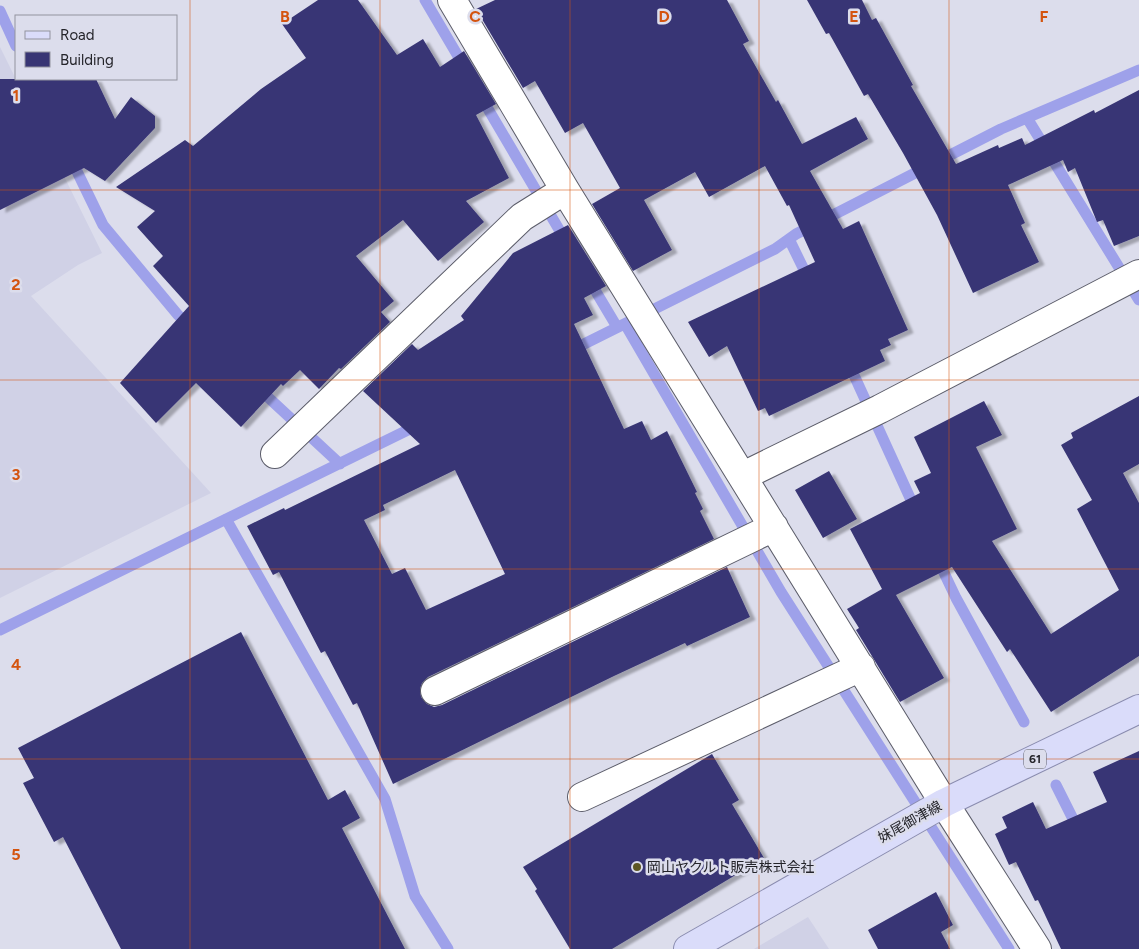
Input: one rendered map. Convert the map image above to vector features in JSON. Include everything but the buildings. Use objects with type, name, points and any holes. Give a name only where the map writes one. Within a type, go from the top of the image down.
[{"type":"main road","name":"妹尾御津線","points":[[688,949],[930,811],[1139,710]]},
{"type":"street","points":[[452,0],[552,198],[642,312],[743,476],[756,536],[842,676],[930,811],[1037,949]]},
{"type":"street","points":[[275,454],[522,217],[552,198]]},
{"type":"street","points":[[743,476],[871,413],[1130,278]]},
{"type":"street","points":[[435,691],[756,536]]},
{"type":"street","points":[[582,797],[842,676]]},
{"type":"shaded area","points":[[0,47],[102,253],[78,265],[31,296],[211,493],[0,598]]},
{"type":"shaded area","points":[[808,917],[829,949],[754,949]]},
{"type":"waterway","points":[[425,0],[465,68]]},
{"type":"waterway","points":[[0,11],[15,44]]},
{"type":"waterway","points":[[570,351],[775,249],[796,234],[1001,129],[1139,70]]},
{"type":"waterway","points":[[481,97],[567,243]]},
{"type":"waterway","points":[[1027,118],[1139,300]]},
{"type":"waterway","points":[[71,159],[103,225],[178,315],[190,326]]},
{"type":"waterway","points":[[789,239],[809,280]]},
{"type":"waterway","points":[[589,280],[617,327]]},
{"type":"waterway","points":[[625,324],[781,592],[1009,949]]},
{"type":"waterway","points":[[848,362],[916,511]]},
{"type":"waterway","points":[[257,387],[340,464]]},
{"type":"waterway","points":[[0,630],[418,425]]},
{"type":"waterway","points":[[226,519],[385,799],[415,896],[448,949]]},
{"type":"waterway","points":[[937,558],[956,598],[1024,722]]},
{"type":"waterway","points":[[1056,785],[1079,831]]},
{"type":"place","name":"岡山ヤクルト販売株式会社","points":[[637,867]]}]
